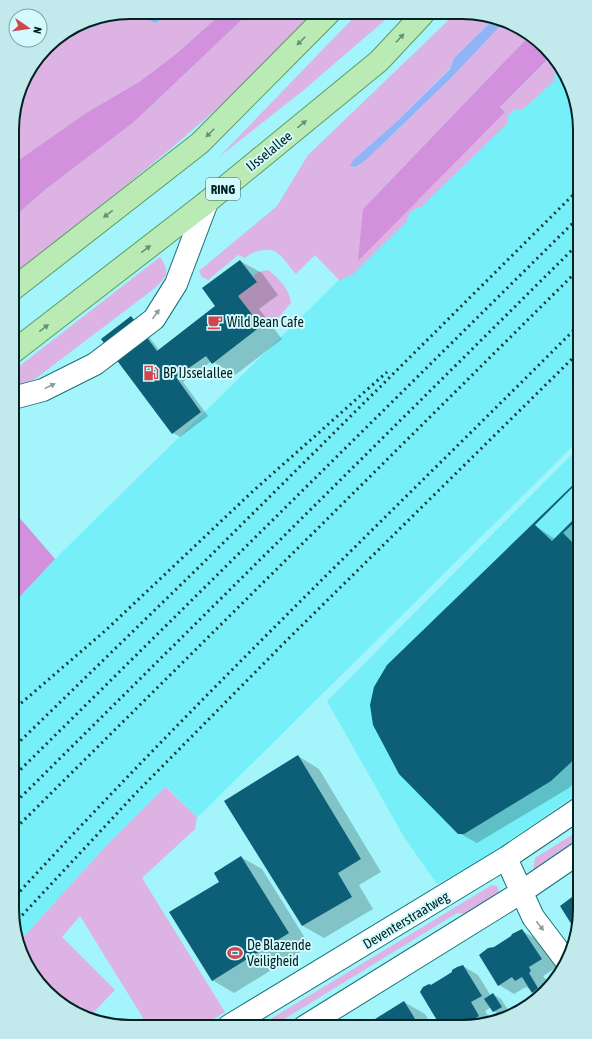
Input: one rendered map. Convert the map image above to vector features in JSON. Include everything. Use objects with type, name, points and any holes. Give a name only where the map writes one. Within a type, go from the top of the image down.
[{"type":"main road","points":[[19,284],[200,143],[323,19]]},
{"type":"main road","name":"IJsselallee","points":[[19,347],[207,202],[379,61],[418,19]]},
{"type":"street","points":[[19,396],[43,390],[95,364],[154,319],[176,284],[207,202]]},
{"type":"street","name":"Deventerstraatweg","points":[[239,1020],[506,858],[573,813]]},
{"type":"street","points":[[314,1020],[520,893],[573,857]]},
{"type":"street","points":[[506,858],[520,893],[533,917],[563,956]]},
{"type":"shaded area","points":[[147,19],[155,23],[162,19],[215,19],[176,54],[139,82],[86,113],[19,160],[20,115],[27,87],[46,57],[68,38],[81,30],[94,25],[115,20]]},
{"type":"shaded area","points":[[147,19],[162,19],[155,23]]},
{"type":"shaded area","points":[[215,19],[243,19],[134,122],[46,189],[19,213],[19,160],[86,113],[139,82],[176,54]]},
{"type":"shaded area","points":[[243,19],[312,19],[245,83],[170,149],[19,270],[19,213],[46,189],[134,122]]},
{"type":"shaded area","points":[[352,19],[386,19],[305,89],[219,157]]},
{"type":"shaded area","points":[[450,19],[469,19],[490,23],[454,58],[450,68],[392,126],[353,160],[351,166],[356,167],[367,159],[451,78],[500,26],[511,30],[526,39],[363,209],[505,112],[500,107],[548,59],[556,72],[554,74],[555,80],[522,110],[516,109],[509,114],[507,124],[421,207],[411,211],[408,215],[407,221],[352,275],[345,277],[340,281],[315,255],[296,274],[279,254],[264,250],[256,252],[245,258],[238,255],[208,280],[202,277],[199,271],[277,206],[308,155]]},
{"type":"shaded area","points":[[490,23],[500,26],[451,78],[367,159],[356,167],[350,166],[353,160],[392,126],[450,69],[454,58]]},
{"type":"shaded area","points":[[526,39],[546,57],[548,59],[500,107],[505,112],[358,261],[363,209]]},
{"type":"shaded area","points":[[548,60],[562,81],[567,94],[572,115],[573,130],[573,446],[201,814],[197,817],[167,787],[163,789],[106,846],[23,938],[19,909],[19,598],[55,559],[340,279],[505,112]]},
{"type":"shaded area","points":[[160,257],[165,266],[166,273],[163,280],[155,288],[35,379],[19,384],[19,366]]},
{"type":"shaded area","points":[[268,270],[289,293],[291,303],[271,326],[261,326],[238,296],[257,282],[253,276],[258,272]]},
{"type":"shaded area","points":[[573,453],[573,796],[482,860],[437,884],[404,837],[327,701]]},
{"type":"shaded area","points":[[19,517],[55,559],[19,598]]},
{"type":"shaded area","points":[[166,787],[197,817],[195,829],[142,878],[225,1012],[212,1020],[144,1020],[80,916],[62,937],[115,990],[92,1014],[74,1005],[62,997],[46,982],[30,958],[23,938],[106,846]]},
{"type":"shaded area","points":[[573,834],[573,846],[533,871],[535,858]]},
{"type":"shaded area","points":[[492,885],[497,886],[500,895],[468,914],[457,913],[283,1020],[269,1020]]},
{"type":"building","points":[[240,260],[257,282],[238,296],[261,326],[212,364],[206,356],[176,377],[201,412],[172,434],[101,339],[131,316],[157,351],[215,306],[202,288]]},
{"type":"building","points":[[573,485],[573,487],[535,525],[552,541],[573,520],[573,524],[563,533],[573,543],[573,761],[551,781],[464,834],[458,834],[399,774],[373,725],[370,705],[374,687],[387,665]]},
{"type":"building","points":[[298,755],[361,859],[338,873],[352,897],[302,926],[224,801]]},
{"type":"building","points":[[241,856],[289,933],[212,981],[169,912],[219,882],[214,873]]},
{"type":"building","points":[[573,896],[572,925],[560,906]]},
{"type":"building","points":[[522,929],[542,959],[529,967],[531,971],[529,973],[538,988],[532,993],[522,977],[515,981],[512,977],[498,986],[479,955],[488,948],[494,947],[512,934]]},
{"type":"building","points":[[463,965],[482,996],[471,1002],[479,1016],[474,1019],[437,1020],[420,992],[423,987],[429,984],[431,985],[452,972],[452,970]]},
{"type":"building","points":[[493,993],[502,1007],[493,1012],[484,999]]},
{"type":"building","points":[[404,1001],[416,1020],[373,1020]]},
{"type":"railway","points":[[19,742],[196,570],[573,195]]},
{"type":"railway","points":[[19,771],[573,223]]},
{"type":"railway","points":[[19,799],[573,249]]},
{"type":"railway","points":[[19,825],[573,275]]},
{"type":"railway","points":[[19,892],[221,681],[573,331]]},
{"type":"railway","points":[[20,918],[136,793],[283,644],[573,358]]},
{"type":"railway","points":[[19,705],[106,630],[252,492],[387,372]]},
{"type":"place","name":"Wild Bean Cafe","points":[[215,322]]},
{"type":"place","name":"BP IJsselallee","points":[[151,373]]},
{"type":"place","name":"De Blazende Veiligheid","points":[[235,953]]}]
